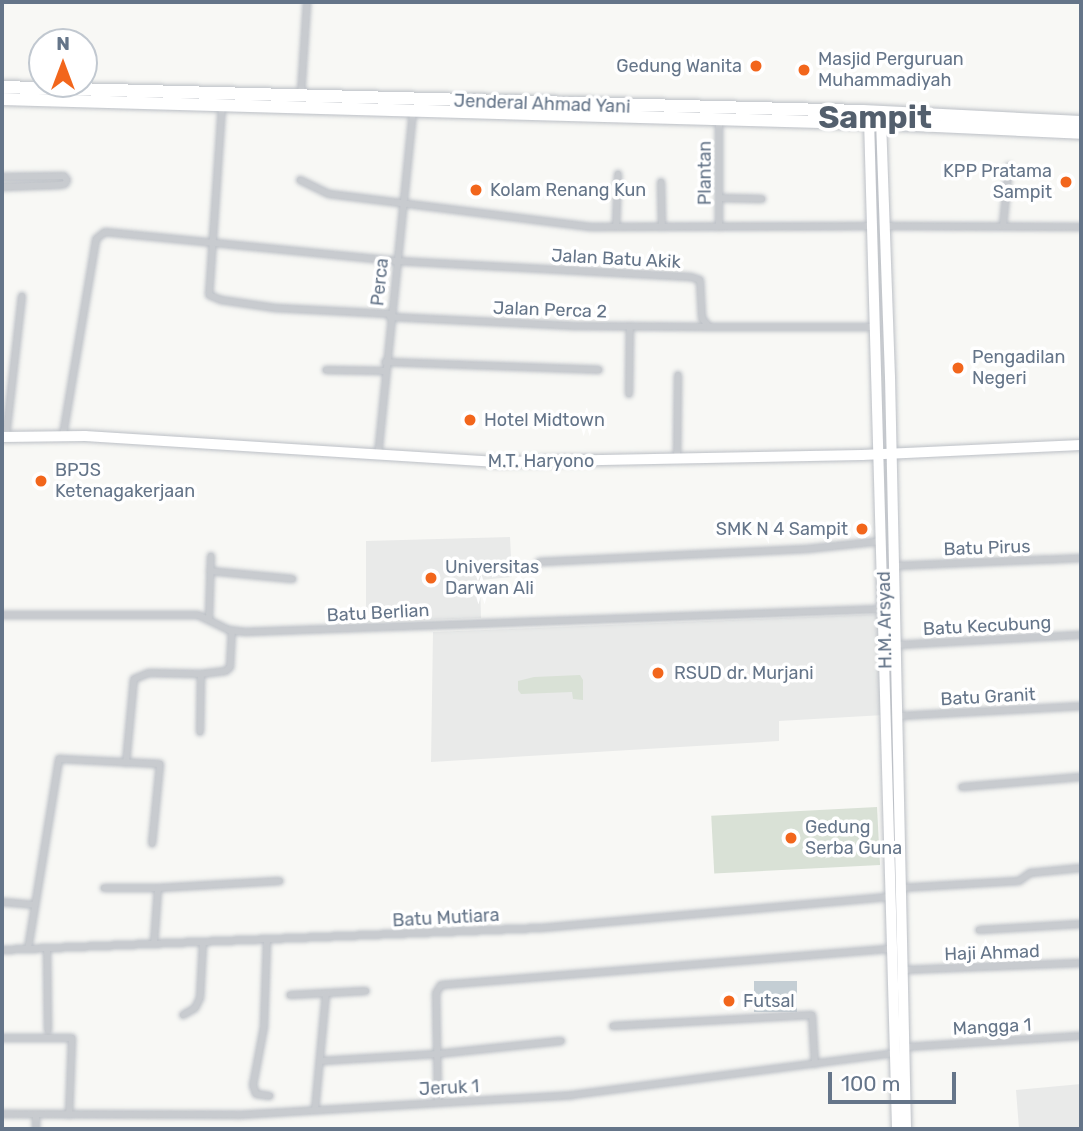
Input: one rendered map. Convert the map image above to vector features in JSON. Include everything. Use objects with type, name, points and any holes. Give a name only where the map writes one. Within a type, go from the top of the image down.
[{"type":"highway","name":"Jenderal Ahmad Yani","points":[[2,87],[301,97],[514,109],[1081,122]]},
{"type":"highway","name":"Jenderal Ahmad Yani","points":[[2,99],[412,112],[514,109]]},
{"type":"highway","name":"Jenderal Ahmad Yani","points":[[703,114],[719,120],[875,118],[1081,133]]},
{"type":"street","points":[[301,97],[307,2]]},
{"type":"street","points":[[212,242],[222,106]]},
{"type":"street","name":"Perca","points":[[378,456],[384,371],[412,112]]},
{"type":"street","name":"H.M. Arsyad","points":[[875,118],[885,226],[892,453],[906,1129]]},
{"type":"street","name":"H.M. Arsyad","points":[[875,118],[873,226],[897,1129]]},
{"type":"street","name":"Plantan","points":[[719,120],[719,227]]},
{"type":"street","points":[[1003,226],[1009,166]]},
{"type":"street","points":[[616,227],[618,174]]},
{"type":"street","points":[[2,177],[64,176],[67,180],[60,185],[2,187]]},
{"type":"street","points":[[300,180],[329,194],[591,227],[873,226]]},
{"type":"street","points":[[661,182],[662,227]]},
{"type":"street","points":[[719,198],[762,199]]},
{"type":"street","points":[[885,226],[1081,227]]},
{"type":"street","points":[[63,435],[94,251],[100,234],[113,232],[396,261]]},
{"type":"street","name":"Jalan Perca 2","points":[[212,242],[208,288],[212,298],[284,309],[390,316],[709,327]]},
{"type":"street","name":"Jalan Batu Akik","points":[[396,261],[698,278],[701,283],[702,318],[709,327]]},
{"type":"street","points":[[4,437],[22,296]]},
{"type":"street","points":[[876,305],[887,305]]},
{"type":"street","points":[[629,326],[629,394]]},
{"type":"street","points":[[709,327],[877,327]]},
{"type":"street","points":[[385,362],[599,370]]},
{"type":"street","points":[[326,370],[384,371]]},
{"type":"street","points":[[677,460],[678,375]]},
{"type":"street","name":"M.T. Haryono","points":[[4,437],[63,435],[501,462],[677,460],[1081,445]]},
{"type":"street","points":[[539,562],[807,549],[883,541]]},
{"type":"street","points":[[209,618],[211,556]]},
{"type":"street","name":"Batu Pirus","points":[[893,566],[1081,558]]},
{"type":"street","points":[[210,571],[293,579]]},
{"type":"street","name":"Batu Berlian","points":[[233,631],[884,609]]},
{"type":"street","points":[[2,615],[198,615],[233,631],[230,667],[223,672],[149,673],[134,679],[126,763]]},
{"type":"street","name":"Batu Kecubung","points":[[895,646],[1081,635]]},
{"type":"street","points":[[200,732],[201,674]]},
{"type":"street","name":"Batu Granit","points":[[897,716],[1081,706]]},
{"type":"street","points":[[27,949],[59,759],[156,762],[161,766],[152,845]]},
{"type":"street","points":[[962,787],[1081,777]]},
{"type":"street","points":[[900,888],[1020,881],[1030,873],[1081,868]]},
{"type":"street","points":[[104,888],[158,888],[280,881]]},
{"type":"street","points":[[154,944],[158,888]]},
{"type":"street","name":"Batu Mutiara","points":[[2,950],[541,928],[891,897]]},
{"type":"street","points":[[2,902],[35,905]]},
{"type":"street","points":[[979,930],[1081,924]]},
{"type":"street","points":[[267,940],[264,1027],[253,1085],[256,1094],[270,1097]]},
{"type":"street","points":[[183,1015],[195,1008],[200,998],[203,942]]},
{"type":"street","points":[[47,949],[48,1030]]},
{"type":"street","points":[[438,1103],[436,993],[441,985],[892,950]]},
{"type":"street","name":"Haji Ahmad","points":[[904,971],[1081,963]]},
{"type":"street","points":[[290,995],[366,991]]},
{"type":"street","points":[[315,1110],[326,994]]},
{"type":"street","points":[[613,1026],[812,1015],[815,1064]]},
{"type":"street","name":"Mangga 1","points":[[905,1047],[1081,1036]]},
{"type":"street","points":[[2,1038],[72,1038],[69,1115]]},
{"type":"street","points":[[321,1061],[437,1054],[561,1041]]},
{"type":"street","name":"Jeruk 1","points":[[2,1114],[238,1115],[589,1093],[895,1053]]},
{"type":"street","points":[[36,1114],[36,1129]]},
{"type":"shaded area","name":"Universitas Darwan Ali","points":[[510,537],[512,577],[480,580],[481,618],[366,622],[366,541]]},
{"type":"shaded area","name":"RSUD dr. Murjani","points":[[883,614],[884,715],[779,721],[779,741],[431,762],[433,632]]},
{"type":"shaded area","points":[[580,675],[583,680],[583,700],[573,699],[572,692],[521,694],[518,690],[518,681],[534,677]]},
{"type":"shaded area","points":[[877,807],[880,865],[714,874],[711,816]]},
{"type":"shaded area","points":[[754,981],[797,981],[797,1012],[754,1012]]},
{"type":"shaded area","points":[[1081,1084],[1081,1129],[1019,1129],[1016,1090]]},
{"type":"place","name":"Gedung Wanita","points":[[756,66]]},
{"type":"place","name":"Masjid Perguruan Muhammadiyah","points":[[804,70]]},
{"type":"place","name":"KPP Pratama Sampit","points":[[1066,182]]},
{"type":"place","name":"Kolam Renang Kun","points":[[476,190]]},
{"type":"place","name":"Pengadilan Negeri","points":[[958,368]]},
{"type":"place","name":"Hotel Midtown","points":[[470,420]]},
{"type":"place","name":"BPJS Ketenagakerjaan","points":[[41,481]]},
{"type":"place","name":"SMK N 4 Sampit","points":[[862,529]]},
{"type":"place","name":"Universitas Darwan Ali","points":[[431,578]]},
{"type":"place","name":"RSUD dr. Murjani","points":[[658,673]]},
{"type":"place","name":"Gedung Serba Guna","points":[[791,838]]},
{"type":"place","name":"Futsal","points":[[729,1001]]},
{"type":"district","name":"Sampit","points":[[875,117]]}]
